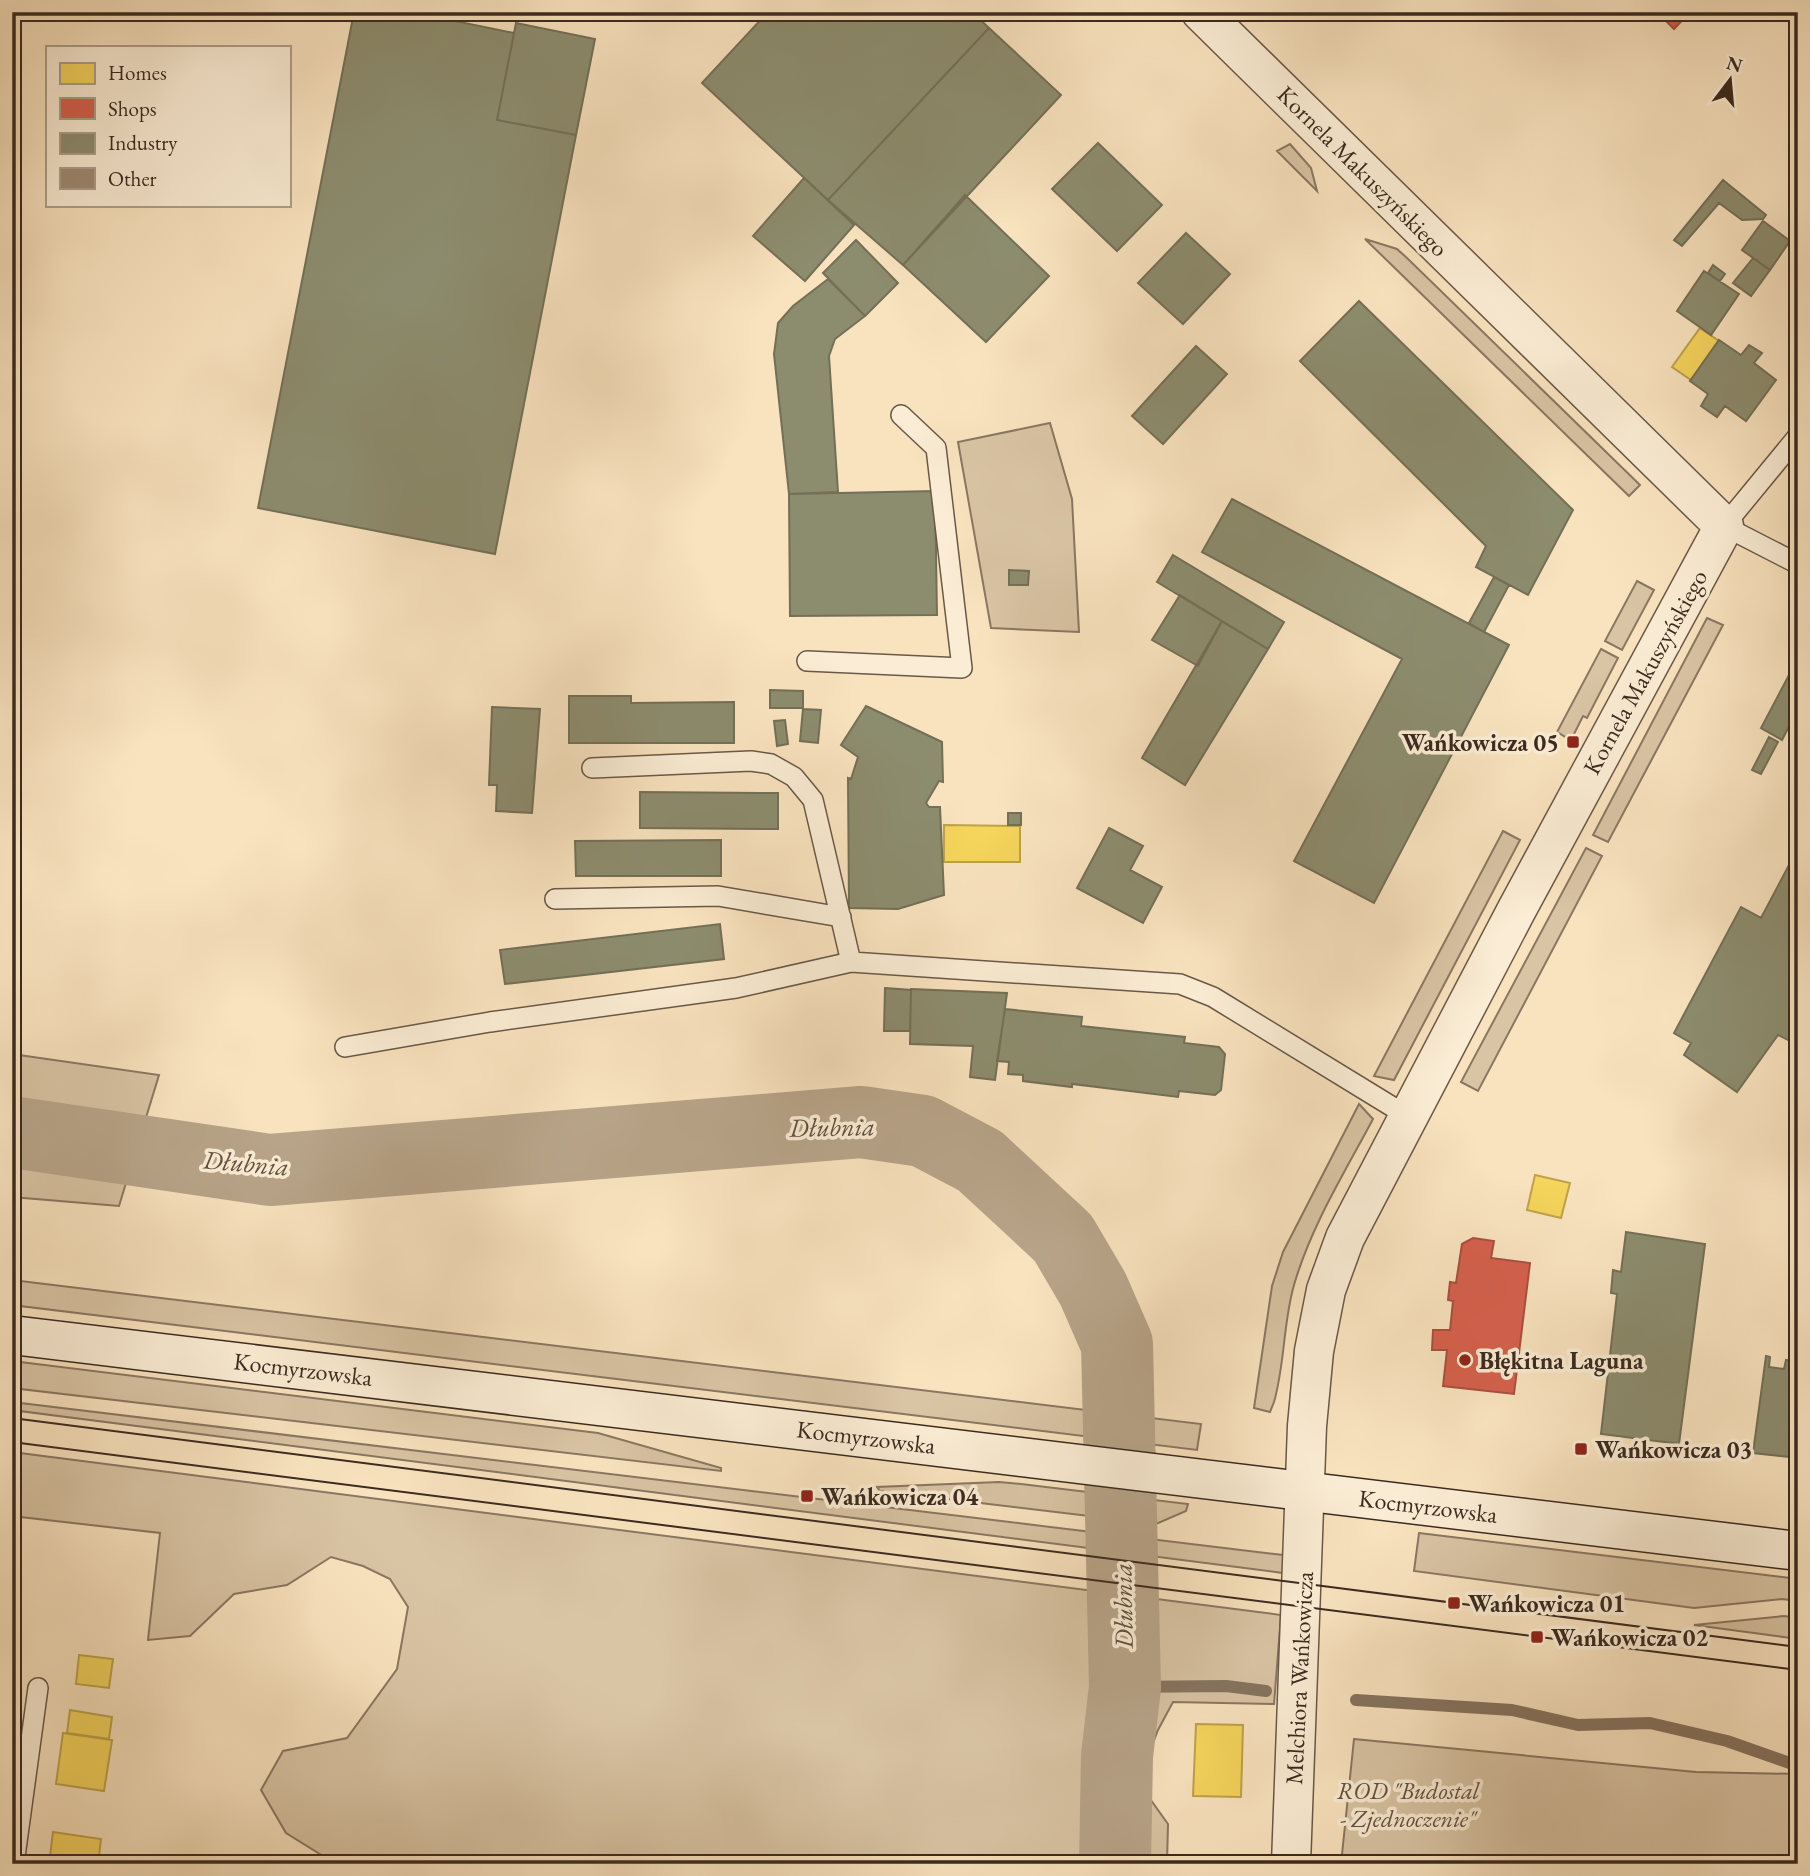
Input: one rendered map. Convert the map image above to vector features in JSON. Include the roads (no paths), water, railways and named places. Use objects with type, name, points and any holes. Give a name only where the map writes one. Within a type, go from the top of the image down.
[{"type":"street","name":"Kornela Makuszyńskiego","points":[[1201,12],[1724,526],[1561,827],[1345,1238],[1326,1290],[1314,1351],[1307,1426],[1307,1492]]},
{"type":"street","name":"Kocmyrzowska","points":[[12,1335],[1798,1551]]},
{"type":"street","name":"Melchiora Wańkowicza","points":[[1291,1864],[1307,1492]]},
{"type":"lane","points":[[807,662],[961,668],[936,448],[901,415]]},
{"type":"lane","points":[[1798,436],[1724,526],[1798,564]]},
{"type":"lane","points":[[592,768],[751,761],[771,765],[793,777],[813,800],[851,961]]},
{"type":"lane","points":[[555,899],[718,896],[841,917]]},
{"type":"lane","points":[[345,1047],[490,1022],[736,988],[851,961],[1180,984],[1213,997],[1409,1116]]},
{"type":"lane","points":[[14,1864],[38,1688]]},
{"type":"waterway","name":"Dłubnia","points":[[12,1132],[270,1170],[861,1122],[923,1131],[980,1161],[1063,1238],[1093,1289],[1117,1344],[1125,1687],[1117,1756],[1115,1864]]},
{"type":"waterway","points":[[1125,1687],[1226,1686],[1266,1691]]},
{"type":"waterway","points":[[1356,1700],[1512,1710],[1578,1725],[1650,1723],[1727,1741],[1798,1766]]},
{"type":"tram line","points":[[12,1418],[1798,1647]]},
{"type":"tram line","points":[[12,1442],[1798,1670]]},
{"type":"place","name":"Wańkowicza 05","points":[[1573,742]]},
{"type":"place","name":"Błękitna Laguna","points":[[1465,1360]]},
{"type":"place","name":"Wańkowicza 03","points":[[1581,1449]]},
{"type":"place","name":"Wańkowicza 04","points":[[807,1496]]},
{"type":"place","name":"Wańkowicza 01","points":[[1454,1603]]},
{"type":"place","name":"Wańkowicza 02","points":[[1537,1637]]},
{"type":"park label","name":"ROD \"Budostal - Zjednoczenie\"","points":[[1408,1804]]}]
